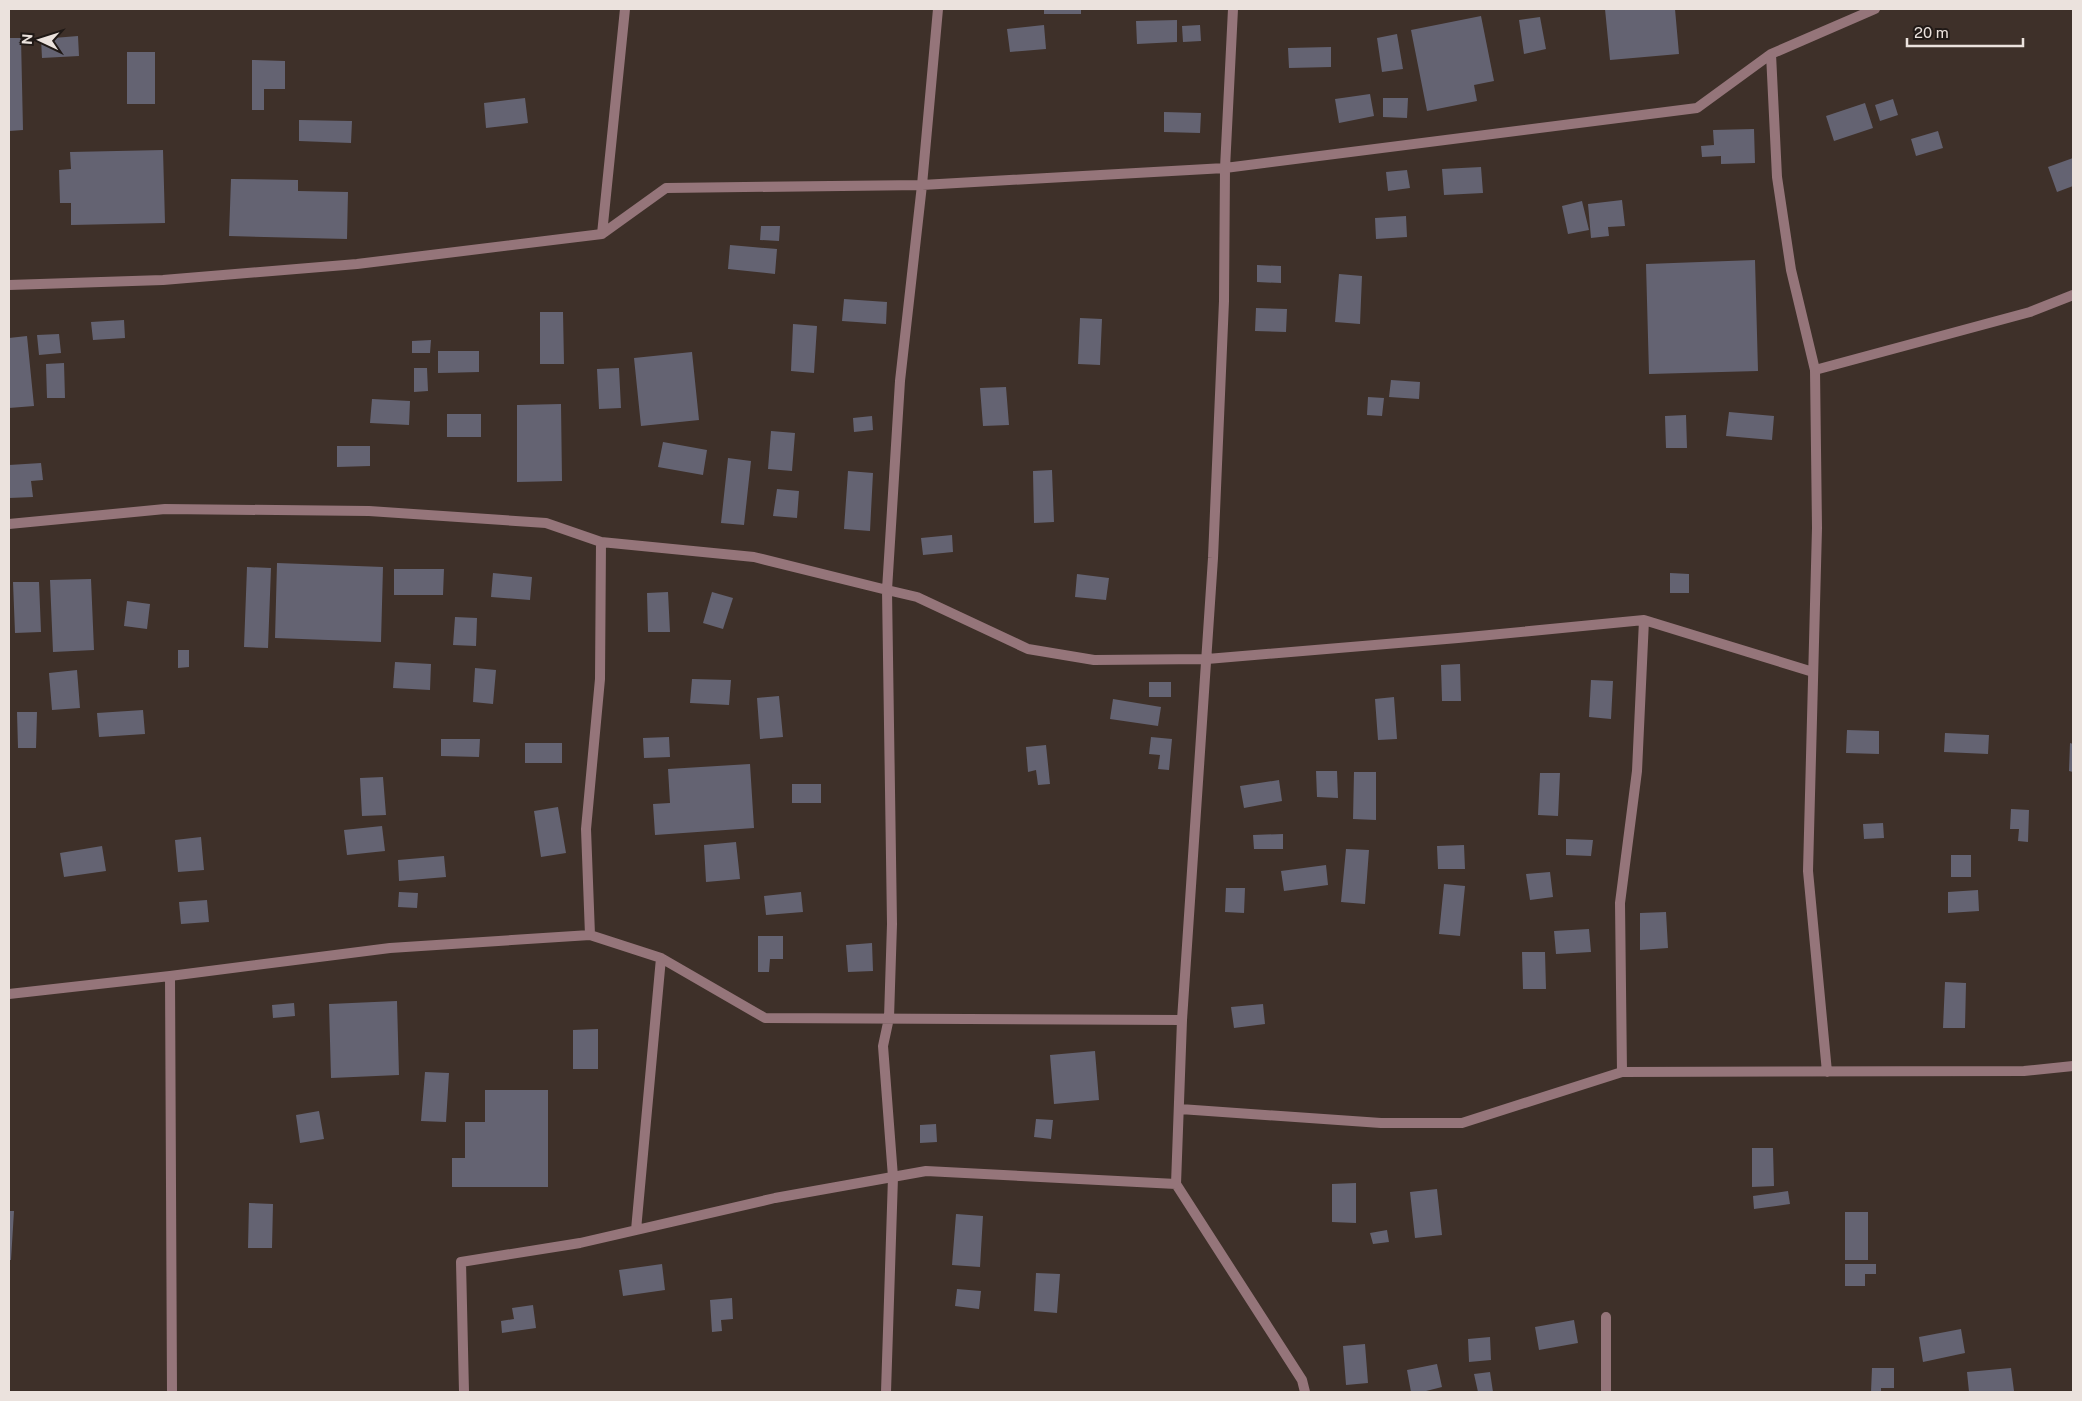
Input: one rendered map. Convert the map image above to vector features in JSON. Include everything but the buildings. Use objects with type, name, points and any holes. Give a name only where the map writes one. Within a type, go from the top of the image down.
[{"type":"street","points":[[602,234],[625,9]]},
{"type":"street","points":[[886,1392],[893,1177],[883,1046],[889,1018],[892,924],[887,590],[900,381],[922,185],[938,9]]},
{"type":"street","points":[[1233,9],[1225,168],[1224,301],[1207,660],[1182,1020],[1176,1184],[1302,1380],[1305,1392]]},
{"type":"street","points":[[9,285],[163,280],[348,264],[602,234],[666,188],[922,185],[1225,168],[1697,108],[1771,54],[1875,9]]},
{"type":"street","points":[[1771,54],[1777,177],[1791,270],[1816,370],[1817,528],[1808,871],[1826,1072]]},
{"type":"street","points":[[1816,370],[2030,312],[2073,295]]},
{"type":"street","points":[[9,524],[165,509],[369,510],[546,523],[601,542],[754,557],[887,590],[917,598],[1028,649],[1094,660],[1207,660],[1644,620],[1813,672]]},
{"type":"street","points":[[590,935],[586,829],[600,679],[601,542]]},
{"type":"street","points":[[1622,1072],[1620,903],[1637,771],[1644,620]]},
{"type":"street","points":[[9,994],[390,948],[590,935],[661,958],[766,1018],[1182,1020]]},
{"type":"street","points":[[636,1230],[661,958]]},
{"type":"street","points":[[170,976],[172,1392]]},
{"type":"street","points":[[1180,1109],[1381,1123],[1462,1123],[1622,1072],[2024,1071],[2073,1066]]},
{"type":"street","points":[[464,1392],[461,1262],[580,1243],[775,1198],[926,1172],[1176,1184]]},
{"type":"street","points":[[1606,1317],[1606,1392]]}]
